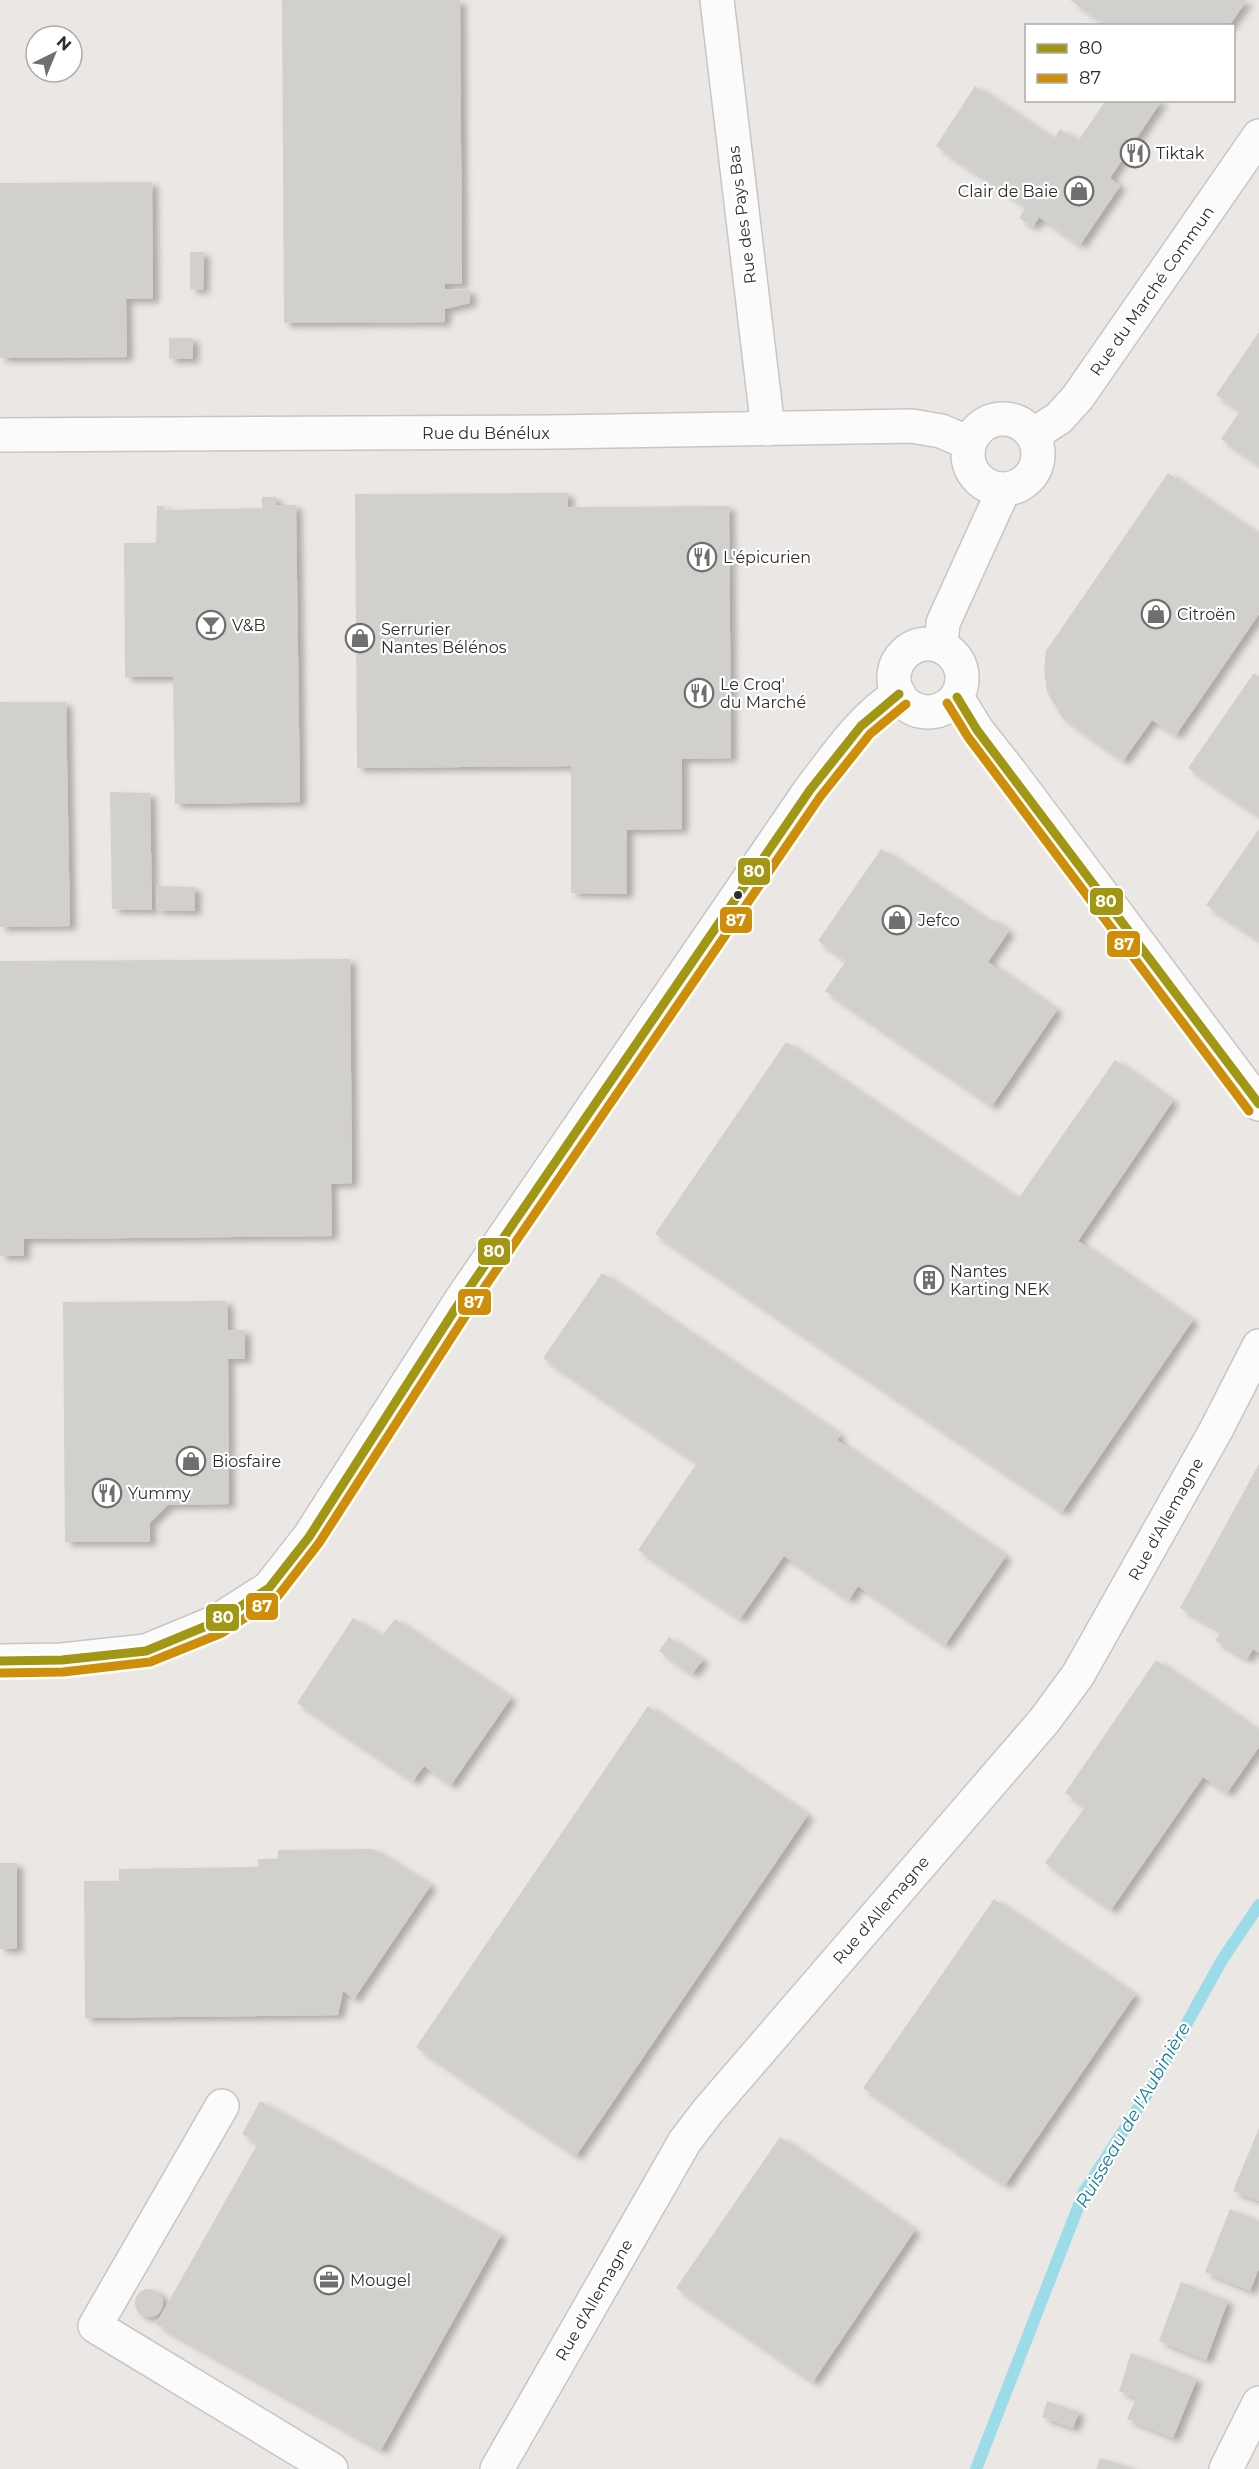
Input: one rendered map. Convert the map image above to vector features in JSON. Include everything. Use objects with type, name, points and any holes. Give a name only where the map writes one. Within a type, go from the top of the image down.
[{"type":"street","name":"Rue des Pays Bas","points":[[717,0],[768,429]]},
{"type":"street","name":"Rue du Marché Commun","points":[[1033,435],[1059,418],[1078,397],[1259,136]]},
{"type":"street","points":[[1005,418],[1026,427],[1033,435],[1038,456],[1031,476],[1014,488],[1004,489],[987,485],[975,475],[968,460],[969,443],[974,433],[982,425],[1005,418]]},
{"type":"street","name":"Rue du Bénélux","points":[[0,435],[912,426],[941,430],[969,443]]},
{"type":"street","points":[[941,646],[943,623],[1004,489]]},
{"type":"street","points":[[921,645],[941,646],[951,652],[959,662],[962,685],[957,697],[942,709],[933,712],[913,708],[899,694],[894,674],[903,656],[921,645]]},
{"type":"street","points":[[0,1661],[62,1660],[146,1651],[216,1622],[269,1588],[309,1537],[463,1297],[810,790],[857,729],[882,705],[899,694]]},
{"type":"street","points":[[957,697],[977,730],[1259,1104]]},
{"type":"street","name":"Rue d'Allemagne","points":[[497,2469],[685,2141],[708,2111],[1044,1721],[1078,1675],[1216,1430],[1259,1347]]},
{"type":"street","points":[[222,2106],[95,2326],[331,2469]]},
{"type":"street","points":[[1226,2469],[1259,2403]]},
{"type":"building","points":[[282,0],[460,0],[462,284],[445,284],[445,289],[470,290],[470,303],[445,309],[445,322],[284,323]]},
{"type":"building","points":[[1070,0],[1247,0],[1230,24],[1105,24]]},
{"type":"building","points":[[975,86],[1054,139],[1060,129],[1078,141],[1105,102],[1161,102],[1110,178],[1120,186],[1080,245],[1039,217],[1033,227],[1019,218],[1026,207],[936,146]]},
{"type":"building","points":[[152,182],[153,299],[126,299],[127,357],[0,358],[0,183]]},
{"type":"building","points":[[190,252],[204,252],[203,290],[190,289]]},
{"type":"building","points":[[1259,332],[1259,465],[1221,439],[1240,411],[1216,395]]},
{"type":"building","points":[[169,338],[193,338],[193,359],[169,359]]},
{"type":"building","points":[[1168,473],[1259,535],[1259,614],[1176,735],[1152,720],[1123,761],[1062,717],[1047,692],[1044,669],[1046,651]]},
{"type":"building","points":[[568,493],[568,507],[729,506],[731,758],[682,759],[682,829],[627,830],[627,894],[571,893],[571,766],[357,768],[355,494]]},
{"type":"building","name":"V&B","points":[[262,497],[276,497],[276,505],[296,505],[300,802],[175,804],[173,677],[125,677],[124,543],[156,543],[157,506],[165,506],[164,510],[262,508]]},
{"type":"building","points":[[1254,673],[1259,676],[1259,816],[1188,768]]},
{"type":"building","points":[[0,702],[66,702],[70,926],[0,927]]},
{"type":"building","points":[[110,792],[150,793],[152,910],[112,909]]},
{"type":"building","points":[[1259,829],[1259,940],[1206,905]]},
{"type":"building","points":[[881,849],[990,922],[992,919],[1009,931],[988,962],[1057,1010],[992,1106],[825,991],[846,961],[818,941]]},
{"type":"building","points":[[156,886],[195,887],[195,911],[156,910]]},
{"type":"building","points":[[350,959],[352,1183],[331,1184],[332,1236],[24,1239],[24,1256],[0,1256],[0,961]]},
{"type":"building","name":"Nantes Karting NEK","points":[[786,1042],[1018,1199],[1115,1060],[1173,1101],[1078,1241],[1193,1320],[1062,1512],[655,1234]]},
{"type":"building","points":[[602,1273],[840,1435],[837,1440],[1006,1556],[945,1645],[858,1586],[849,1600],[784,1556],[740,1619],[638,1550],[697,1463],[543,1358]]},
{"type":"building","points":[[227,1301],[228,1330],[245,1330],[245,1359],[228,1359],[229,1504],[168,1505],[150,1523],[150,1542],[65,1542],[63,1302]]},
{"type":"building","points":[[1259,1464],[1259,1653],[1253,1649],[1247,1659],[1215,1641],[1221,1631],[1180,1608]]},
{"type":"building","points":[[353,1618],[382,1636],[395,1619],[511,1698],[451,1785],[424,1766],[413,1781],[297,1703]]},
{"type":"building","points":[[669,1637],[703,1660],[692,1674],[659,1651]]},
{"type":"building","points":[[1156,1660],[1259,1731],[1259,1747],[1227,1793],[1203,1777],[1111,1910],[1045,1863],[1085,1807],[1065,1793]]},
{"type":"building","points":[[648,1706],[808,1815],[576,2156],[416,2047]]},
{"type":"building","points":[[373,1849],[431,1885],[354,1999],[343,1991],[338,2015],[85,2018],[84,1881],[119,1881],[119,1869],[258,1867],[258,1859],[278,1859],[278,1850]]},
{"type":"building","points":[[0,1863],[17,1863],[17,1949],[0,1949]]},
{"type":"building","points":[[994,1899],[1135,1995],[1005,2185],[863,2088]]},
{"type":"building","name":"Mougel","points":[[260,2101],[501,2235],[381,2450],[156,2324],[258,2143],[242,2134]]},
{"type":"building","points":[[1259,2128],[1259,2201],[1233,2191]]},
{"type":"building","points":[[780,2137],[915,2230],[813,2382],[676,2288]]},
{"type":"building","points":[[1230,2209],[1259,2221],[1259,2268],[1250,2291],[1205,2272]]},
{"type":"building","points":[[1181,2282],[1228,2301],[1206,2360],[1159,2341]]},
{"type":"building","points":[[149,2289],[159,2293],[163,2303],[159,2313],[149,2317],[139,2313],[135,2303],[139,2293]]},
{"type":"building","points":[[1131,2353],[1197,2379],[1173,2438],[1127,2419],[1136,2398],[1119,2391]]},
{"type":"building","points":[[1047,2401],[1079,2412],[1073,2428],[1042,2417]]},
{"type":"building","points":[[1100,2458],[1132,2468],[1132,2469],[1096,2469]]},
{"type":"waterway","name":"Ruisseau de l'Aubinière","points":[[976,2469],[1084,2192],[1151,2088],[1222,1960],[1259,1905]]},
{"type":"transit line","name":"80","points":[[0,1661],[62,1660],[146,1651],[216,1622],[269,1588],[309,1537],[463,1297],[810,790],[861,726],[899,694]]},
{"type":"transit line","name":"80","points":[[957,697],[977,730],[1259,1104]]},
{"type":"transit line","name":"87","points":[[947,703],[968,737],[1249,1111]]},
{"type":"transit line","name":"87","points":[[0,1673],[63,1672],[150,1662],[222,1633],[278,1596],[319,1543],[473,1304],[820,797],[870,734],[906,704]]},
{"type":"place","name":"Tiktak","points":[[1135,153]]},
{"type":"place","name":"Clair de Baie","points":[[1079,191]]},
{"type":"place","name":"L'épicurien","points":[[702,557]]},
{"type":"place","name":"Citroën","points":[[1156,614]]},
{"type":"place","name":"V&B","points":[[211,625]]},
{"type":"place","name":"Serrurier Nantes Bélénos","points":[[360,638]]},
{"type":"place","name":"Le Croq' du Marché","points":[[699,693]]},
{"type":"place","name":"Jefco","points":[[897,920]]},
{"type":"place","name":"Nantes Karting NEK","points":[[929,1280]]},
{"type":"place","name":"Biosfaire","points":[[191,1461]]},
{"type":"place","name":"Yummy","points":[[107,1493]]},
{"type":"place","name":"Mougel","points":[[329,2280]]}]
